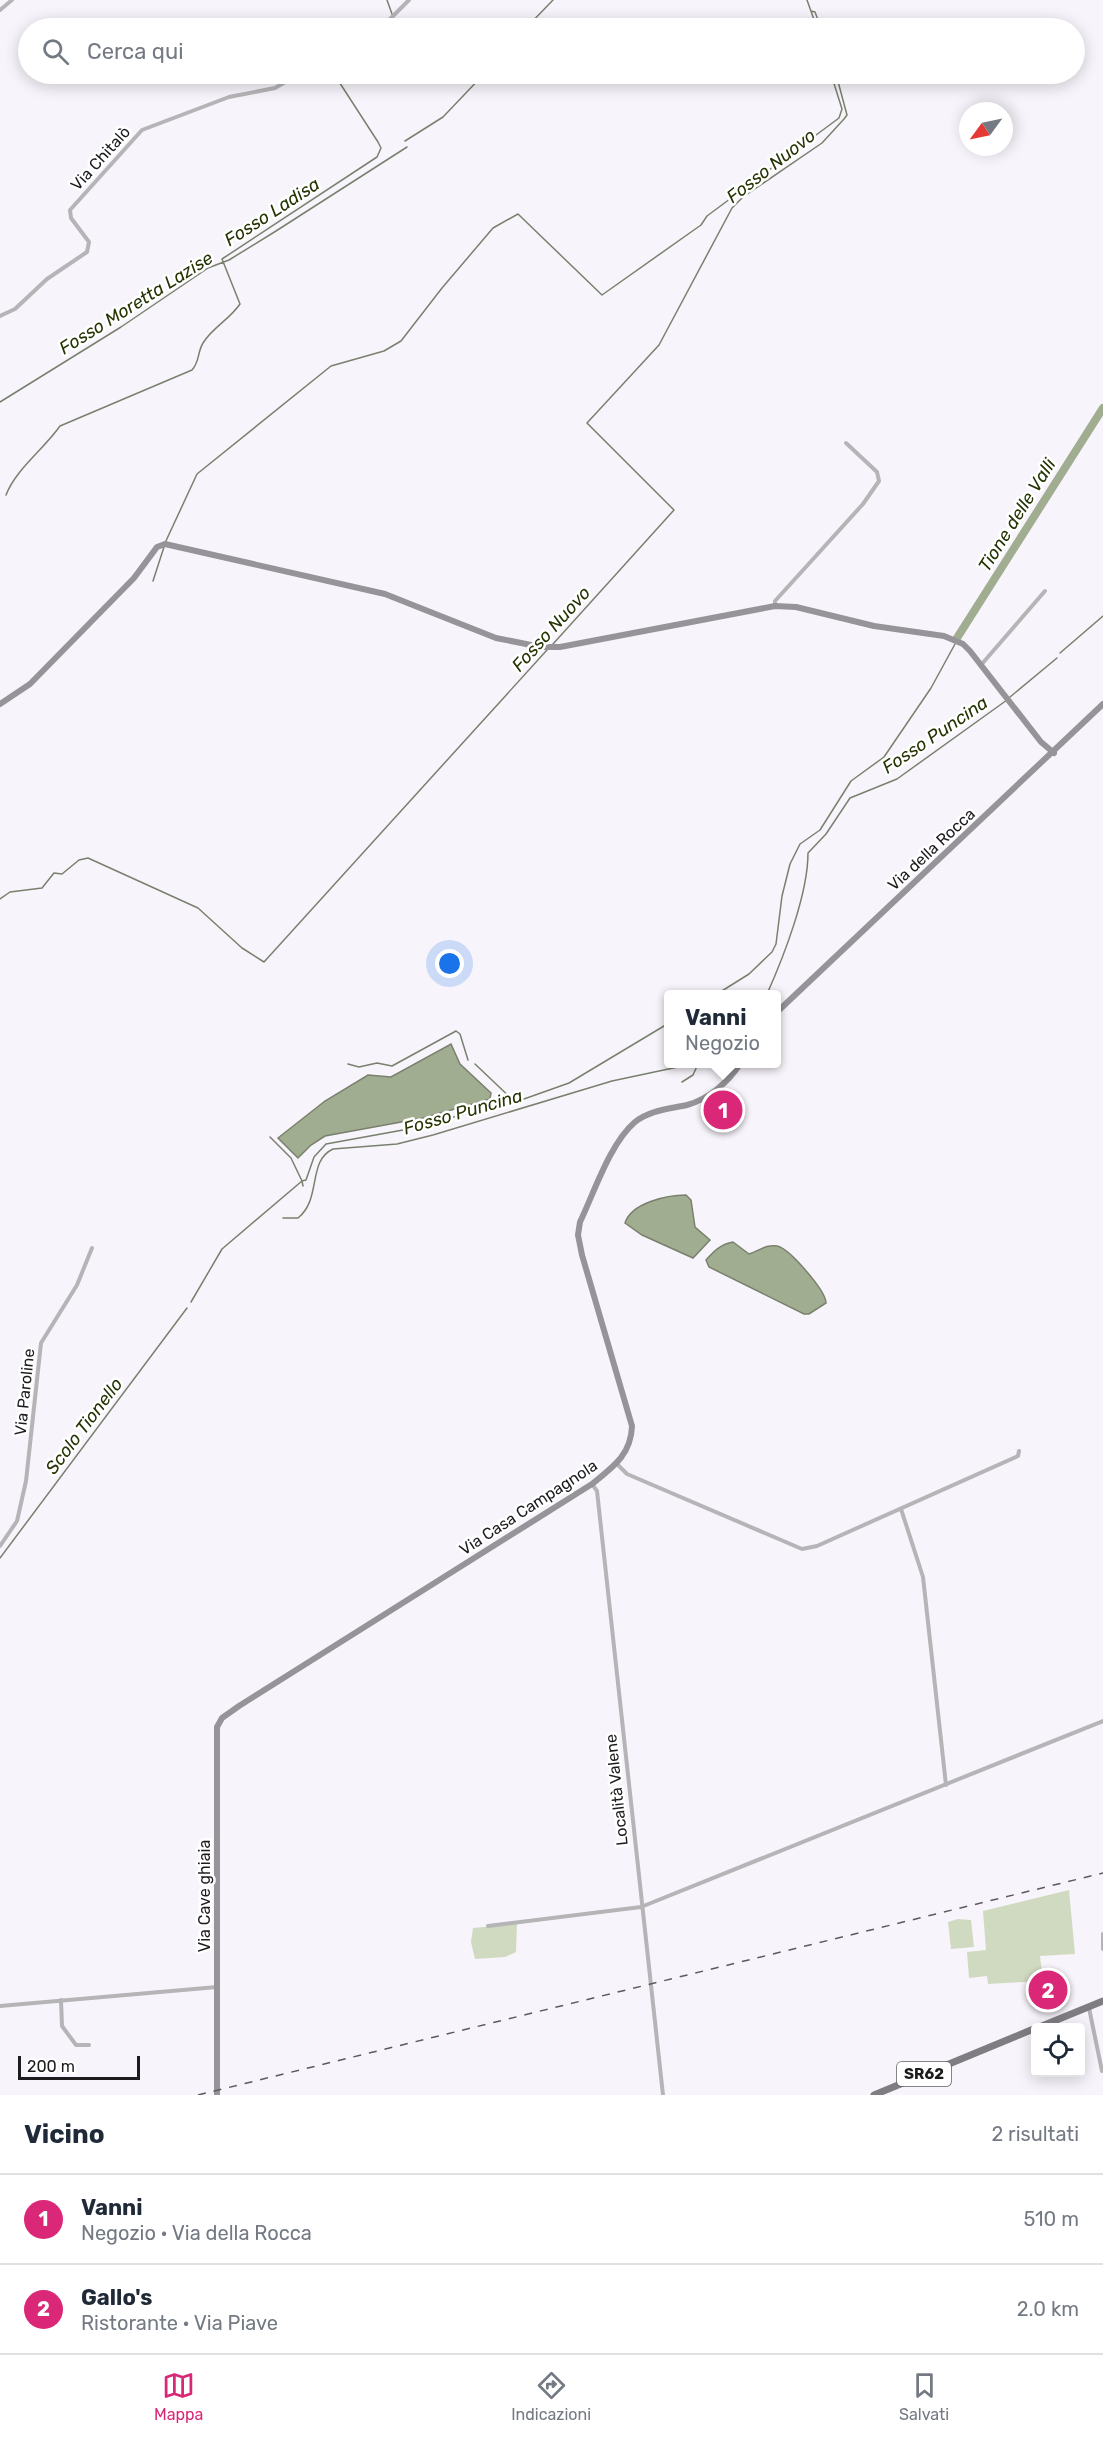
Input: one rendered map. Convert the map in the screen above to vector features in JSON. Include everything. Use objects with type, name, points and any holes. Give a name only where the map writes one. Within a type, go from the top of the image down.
[{"type":"main road","name":"SR62","points":[[1049,2023],[1103,2001]]},
{"type":"main road","name":"SR62","points":[[874,2095],[1031,2030]]},
{"type":"street","points":[[0,10],[12,0]]},
{"type":"street","points":[[391,18],[409,0]]},
{"type":"street","name":"Via Chitalò","points":[[0,316],[15,309],[47,279],[87,252],[89,242],[71,218],[70,210],[142,130],[229,97],[275,88],[282,84]]},
{"type":"street","points":[[775,606],[775,601],[863,504],[879,481],[877,472],[846,443]]},
{"type":"street","points":[[0,704],[30,684],[134,578],[164,544],[385,594],[496,638],[541,647],[560,647],[775,606],[796,607],[874,626],[927,633],[963,644],[1041,742],[1054,753]]},
{"type":"street","points":[[981,666],[1045,591]]},
{"type":"street","name":"Via della Rocca","points":[[781,1008],[1102,706]]},
{"type":"street","name":"Via Casa Campagnola","points":[[238,1706],[592,1484],[617,1464],[628,1448],[632,1426],[582,1255],[578,1235],[580,1222],[617,1146],[629,1128],[655,1112],[701,1099],[721,1085],[736,1068]]},
{"type":"street","name":"Via Paroline","points":[[0,1546],[16,1521],[26,1481],[41,1343],[77,1285],[92,1248]]},
{"type":"street","points":[[617,1464],[627,1474],[802,1550],[817,1546],[1008,1461],[1018,1456],[1019,1451]]},
{"type":"street","name":"Località Valene","points":[[592,1484],[597,1491],[663,2095]]},
{"type":"street","points":[[901,1509],[923,1577],[946,1785]]},
{"type":"street","name":"Via Cave ghiaia","points":[[217,2095],[217,1727],[222,1718],[238,1706]]},
{"type":"street","points":[[488,1926],[641,1908],[1103,1721]]},
{"type":"street","points":[[1103,1934],[1103,1949]]},
{"type":"street","points":[[0,2006],[217,1988]]},
{"type":"street","points":[[61,2000],[62,2026],[76,2045],[89,2045]]},
{"type":"street","points":[[1089,2007],[1102,2071]]},
{"type":"shaded area","points":[[451,1044],[460,1064],[491,1093],[490,1099],[423,1118],[325,1136],[311,1145],[298,1158],[278,1138],[325,1101],[368,1075],[391,1077]]},
{"type":"shaded area","points":[[686,1195],[691,1200],[695,1227],[710,1240],[693,1258],[642,1235],[625,1223],[634,1210],[642,1205],[660,1199]]},
{"type":"shaded area","points":[[733,1242],[749,1254],[769,1246],[783,1249],[814,1280],[826,1303],[809,1314],[804,1314],[709,1267],[706,1260],[721,1246]]},
{"type":"shaded area","points":[[1069,1890],[1075,1954],[1040,1956],[1043,1981],[988,1984],[987,1976],[969,1978],[967,1952],[986,1950],[983,1911]]},
{"type":"shaded area","points":[[958,1919],[971,1920],[974,1947],[951,1949],[948,1922]]},
{"type":"shaded area","points":[[517,1924],[516,1952],[505,1957],[475,1959],[471,1942],[473,1928]]},
{"type":"waterway","name":"Fosso Ladisa","points":[[387,0],[392,14]]},
{"type":"waterway","name":"Fosso Moretta Lazise","points":[[536,18],[553,0]]},
{"type":"waterway","name":"Fosso Nuovo","points":[[807,0],[813,18]]},
{"type":"waterway","name":"Fosso Nuovo","points":[[811,11],[815,12],[817,18]]},
{"type":"waterway","name":"Fosso Ladisa","points":[[6,495],[16,476],[60,426],[192,370],[207,338],[240,304],[222,259],[377,157],[381,148],[378,142],[340,84]]},
{"type":"waterway","name":"Fosso Moretta Lazise","points":[[405,141],[443,117],[474,84]]},
{"type":"waterway","points":[[165,543],[197,474],[331,366],[384,351],[401,341],[493,228],[518,214],[602,295],[701,225],[707,216],[839,118],[842,109],[834,84]]},
{"type":"waterway","name":"Fosso Nuovo","points":[[553,644],[674,510],[587,423],[659,345],[732,208],[743,197],[822,143],[847,115],[839,84]]},
{"type":"waterway","name":"Fosso Moretta Lazise","points":[[0,402],[121,327],[208,268],[229,260],[407,147]]},
{"type":"waterway","name":"Tione delle Valli","points":[[957,638],[1103,408]]},
{"type":"waterway","points":[[153,581],[164,547]]},
{"type":"waterway","name":"Fosso Puncina","points":[[1060,653],[1103,616]]},
{"type":"waterway","name":"Tione delle Valli","points":[[723,990],[749,974],[772,952],[776,944],[782,896],[790,864],[800,844],[820,830],[851,781],[884,757],[931,688],[955,644]]},
{"type":"waterway","name":"Fosso Nuovo","points":[[0,899],[10,892],[42,888],[54,873],[62,874],[79,860],[88,858],[198,908],[242,948],[264,962],[547,650]]},
{"type":"waterway","name":"Fosso Puncina","points":[[1010,697],[1057,658]]},
{"type":"waterway","name":"Fosso Puncina","points":[[769,990],[800,906],[808,853],[826,834],[850,798],[897,779],[1007,700]]},
{"type":"waterway","name":"Tione delle Valli","points":[[303,1186],[302,1181],[306,1180],[314,1157],[326,1144],[403,1130],[524,1099],[569,1083],[664,1026]]},
{"type":"waterway","name":"Tione delle Valli","points":[[348,1064],[359,1067],[377,1063],[392,1066],[456,1031],[460,1034],[468,1060]]},
{"type":"waterway","name":"Tione delle Valli","points":[[475,1064],[515,1102]]},
{"type":"waterway","name":"Fosso Puncina","points":[[283,1218],[298,1218],[305,1210],[310,1201],[320,1162],[333,1149],[397,1144],[612,1081],[673,1068]]},
{"type":"waterway","name":"Fosso Puncina","points":[[682,1082],[693,1075],[696,1068]]},
{"type":"waterway","name":"Fosso Puncina","points":[[719,1068],[721,1072]]},
{"type":"waterway","name":"Scolo Tionello","points":[[191,1302],[222,1249],[302,1181],[291,1158],[270,1137]]},
{"type":"waterway","name":"Scolo Tionello","points":[[0,1558],[187,1308]]},
{"type":"railway","points":[[198,2095],[1103,1873]]},
{"type":"place","name":"Vanni","points":[[723,1110]]},
{"type":"place","name":"Gallo's","points":[[1048,1990]]}]
